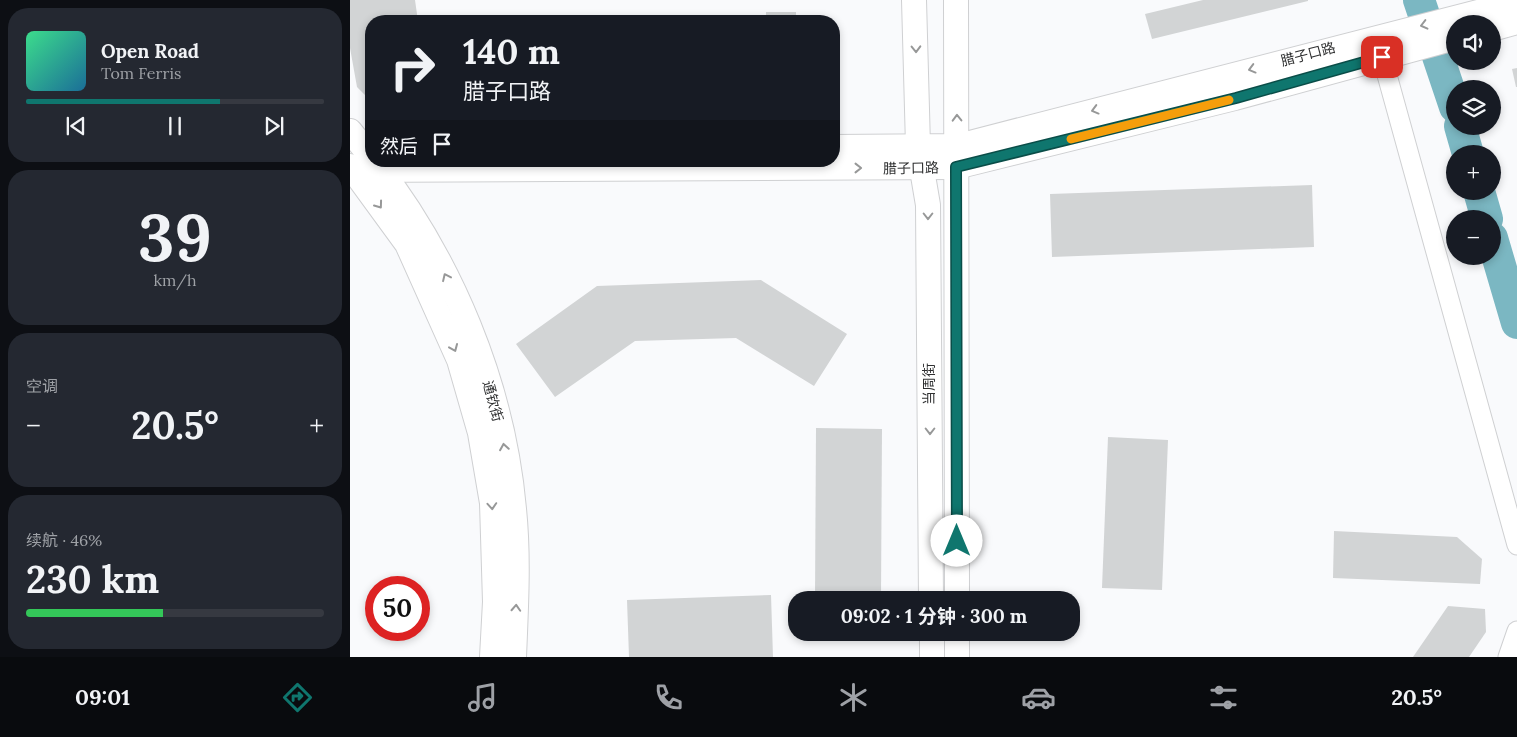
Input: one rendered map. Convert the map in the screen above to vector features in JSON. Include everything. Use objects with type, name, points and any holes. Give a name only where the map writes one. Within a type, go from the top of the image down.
[{"type":"main road","name":"当周街","points":[[914,0],[920,157],[928,205],[931,591]]},
{"type":"main road","name":"当周街","points":[[956,0],[957,591]]},
{"type":"main road","name":"腊子口路","points":[[1501,19],[1517,2]]},
{"type":"main road","name":"腊子口路","points":[[840,158],[957,156],[1236,98],[1386,48],[1446,34]]},
{"type":"main road","name":"腊子口路","points":[[1386,48],[1446,39]]},
{"type":"main road","points":[[350,131],[363,161]]},
{"type":"main road","name":"腊子口路","points":[[840,148],[920,157]]},
{"type":"main road","points":[[366,167],[407,244],[459,360],[480,433],[492,503],[495,602],[492,657]]},
{"type":"main road","name":"通钦街","points":[[368,167],[431,244],[479,348],[503,437],[514,509],[517,590],[514,657]]},
{"type":"main road","points":[[932,641],[932,657]]},
{"type":"main road","points":[[957,641],[957,657]]},
{"type":"street","points":[[1386,48],[1517,545]]},
{"type":"street","points":[[1508,657],[1517,631]]},
{"type":"building","points":[[350,0],[415,0],[417,15],[365,15],[365,95],[357,87],[350,48]]},
{"type":"building","points":[[1203,0],[1308,1],[1152,39],[1145,14]]},
{"type":"building","points":[[766,12],[796,12],[796,15],[766,15]]},
{"type":"building","points":[[1517,68],[1517,87],[1516,87],[1512,69]]},
{"type":"building","points":[[1312,185],[1314,247],[1052,257],[1050,194]]},
{"type":"building","points":[[761,280],[847,334],[814,386],[736,338],[635,341],[555,397],[516,344],[597,286]]},
{"type":"building","points":[[816,428],[882,429],[881,591],[815,591]]},
{"type":"building","points":[[1108,437],[1168,440],[1162,590],[1102,588]]},
{"type":"building","points":[[1334,531],[1457,537],[1482,559],[1480,584],[1333,578]]},
{"type":"building","points":[[771,595],[773,657],[629,657],[627,600]]},
{"type":"building","points":[[1448,606],[1485,609],[1486,632],[1469,657],[1413,657]]},
{"type":"waterway","points":[[1419,0],[1446,80]]},
{"type":"waterway","points":[[1463,135],[1465,145]]},
{"type":"waterway","points":[[1482,200],[1484,210]]},
{"type":"waterway","points":[[1500,265],[1517,323]]},
{"type":"slow traffic","points":[[1071,139],[1229,100]]},
{"type":"route","points":[[957,541],[956,167],[1236,98],[1382,57]]}]
